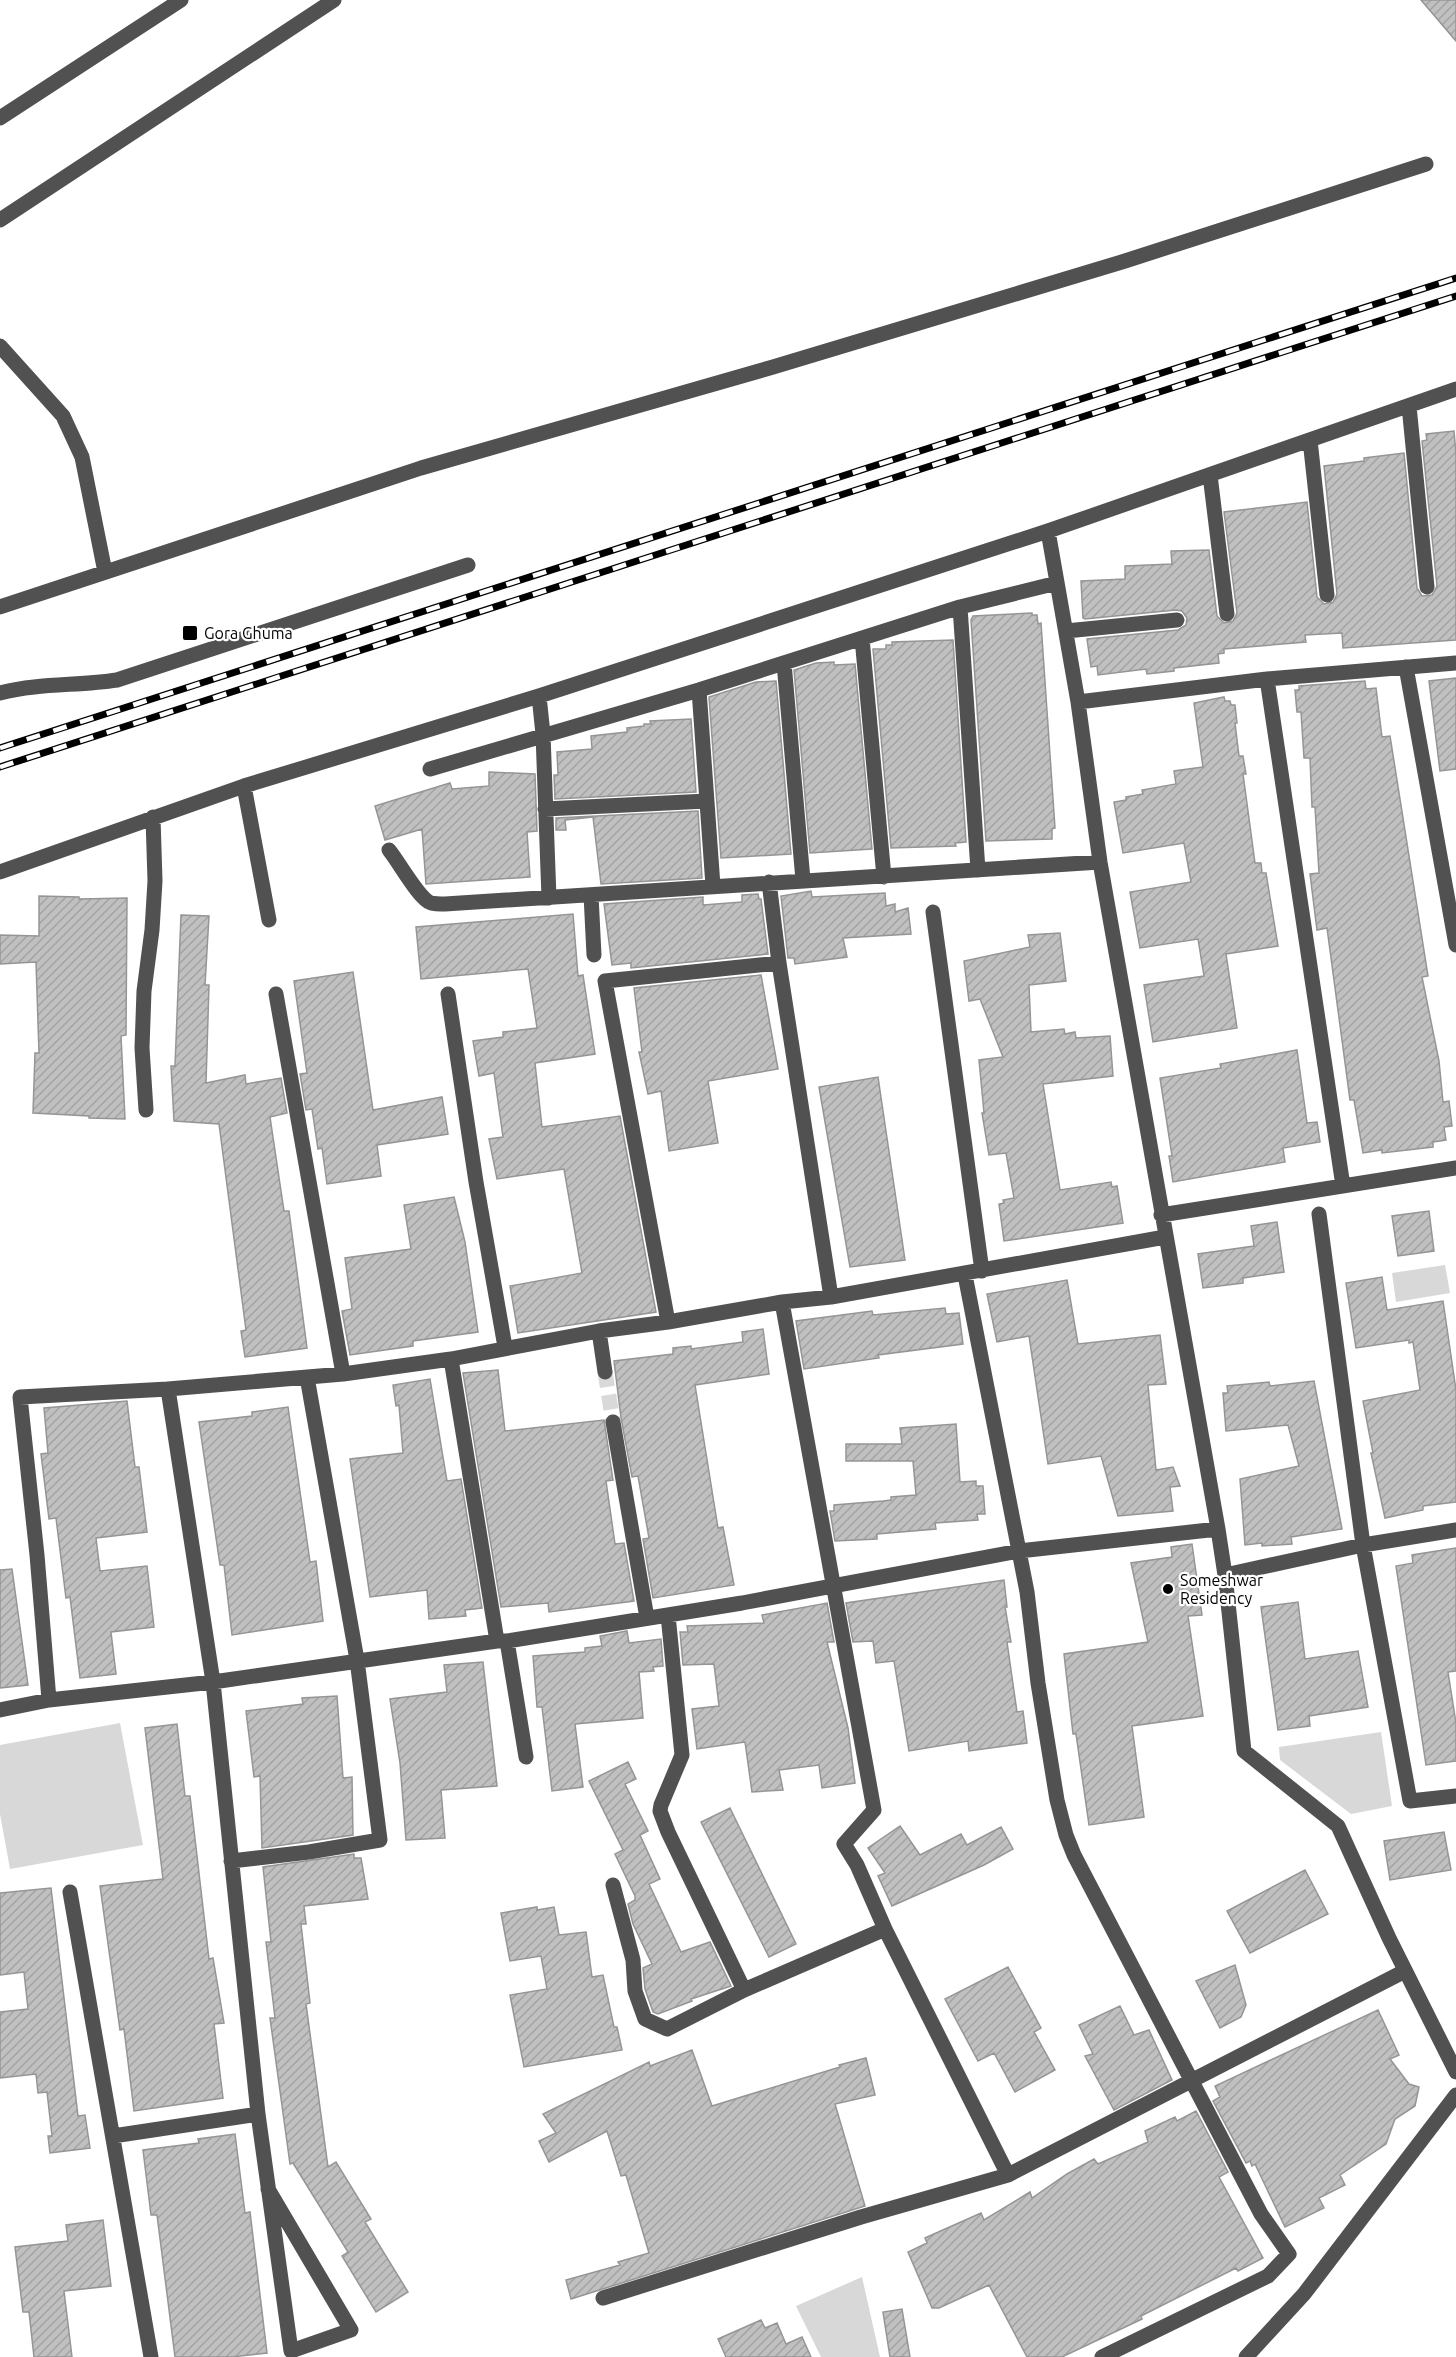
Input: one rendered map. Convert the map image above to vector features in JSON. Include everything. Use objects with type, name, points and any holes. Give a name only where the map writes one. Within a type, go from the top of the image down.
[{"type":"street","points":[[0,118],[181,0]]},
{"type":"street","points":[[0,220],[334,0]]},
{"type":"street","points":[[0,607],[421,468],[772,367],[1125,261],[1426,164]]},
{"type":"street","points":[[0,346],[63,416],[82,457],[105,572]]},
{"type":"street","points":[[0,872],[244,786],[539,696],[1048,531],[1456,389]]},
{"type":"street","points":[[1409,406],[1427,587]]},
{"type":"street","points":[[1310,440],[1327,595]]},
{"type":"street","points":[[1210,475],[1227,614]]},
{"type":"street","points":[[1048,531],[1078,702],[1100,862],[1226,1575],[1244,1751],[1338,1826],[1405,1971],[1456,2072]]},
{"type":"street","points":[[0,693],[39,686],[91,684],[117,680],[468,565]]},
{"type":"street","points":[[430,769],[699,690],[960,607],[1057,583]]},
{"type":"street","points":[[960,607],[978,870]]},
{"type":"street","points":[[1066,631],[1177,620]]},
{"type":"street","points":[[862,638],[884,877]]},
{"type":"street","points":[[784,663],[803,880]]},
{"type":"street","points":[[1078,702],[1267,679],[1456,663]]},
{"type":"street","points":[[1406,667],[1456,945]]},
{"type":"street","points":[[1267,679],[1343,1186]]},
{"type":"street","points":[[699,690],[713,886]]},
{"type":"street","points":[[539,696],[543,734],[549,898]]},
{"type":"street","points":[[244,786],[270,920]]},
{"type":"street","points":[[545,809],[707,801]]},
{"type":"street","points":[[146,1110],[142,1048],[144,992],[152,930],[155,881],[153,817]]},
{"type":"street","points":[[389,850],[401,864],[420,897],[430,903],[445,904],[1100,862]]},
{"type":"street","points":[[769,882],[779,963],[831,1297]]},
{"type":"street","points":[[591,895],[594,955]]},
{"type":"street","points":[[933,912],[982,1271]]},
{"type":"street","points":[[668,1322],[605,981],[779,963]]},
{"type":"street","points":[[276,994],[343,1374]]},
{"type":"street","points":[[448,994],[476,1182],[506,1347]]},
{"type":"street","points":[[1161,1215],[1456,1168]]},
{"type":"street","points":[[1319,1214],[1363,1545],[1403,1802],[1456,1796]]},
{"type":"street","points":[[49,1700],[37,1555],[20,1397],[168,1389],[343,1374],[451,1359],[599,1331],[965,1275],[1165,1237]]},
{"type":"street","points":[[965,1275],[1027,1592],[1053,1777],[1066,1835],[1190,2081],[1261,2214],[1289,2254],[1268,2276],[1102,2357]]},
{"type":"street","points":[[782,1302],[874,1810],[844,1844],[857,1865],[885,1929],[1008,2175]]},
{"type":"street","points":[[599,1331],[605,1372]]},
{"type":"street","points":[[451,1359],[502,1641],[526,1757]]},
{"type":"street","points":[[231,1861],[309,1852],[380,1840],[357,1660],[307,1377]]},
{"type":"street","points":[[168,1389],[213,1682],[258,2114],[268,2189],[291,2351],[351,2331],[268,2189]]},
{"type":"street","points":[[613,1422],[647,1618]]},
{"type":"street","points":[[0,1710],[49,1700],[213,1682],[502,1641],[742,1603],[1019,1551],[1218,1529]]},
{"type":"street","points":[[1226,1575],[1363,1545],[1456,1530]]},
{"type":"street","points":[[668,1615],[682,1755],[660,1811],[744,1990]]},
{"type":"street","points":[[613,1885],[633,1960],[635,1991],[645,2019],[667,2029],[744,1990],[885,1929]]},
{"type":"street","points":[[70,1892],[151,2357]]},
{"type":"street","points":[[603,2298],[861,2217],[1008,2175],[1405,1971]]},
{"type":"street","points":[[1246,2357],[1304,2294],[1456,2095]]},
{"type":"street","points":[[113,2136],[258,2114]]},
{"type":"shaded area","points":[[1445,1265],[1450,1293],[1396,1302],[1392,1273]]},
{"type":"shaded area","points":[[120,1723],[143,1845],[10,1869],[0,1814],[0,1745]]},
{"type":"shaded area","points":[[1381,1732],[1392,1806],[1351,1814],[1280,1760],[1279,1747]]},
{"type":"shaded area","points":[[862,2277],[880,2357],[821,2357],[796,2306]]},
{"type":"building","points":[[1421,0],[1456,0],[1456,41]]},
{"type":"building","points":[[1454,431],[1456,640],[1343,648],[1342,633],[1305,635],[1306,642],[1224,649],[1224,653],[1218,654],[1219,663],[1174,668],[1174,671],[1147,674],[1146,669],[1098,675],[1097,666],[1091,667],[1087,639],[1178,630],[1186,625],[1187,618],[1182,611],[1176,610],[1085,619],[1083,618],[1081,581],[1125,579],[1125,566],[1172,564],[1171,551],[1209,550],[1217,616],[1224,623],[1233,621],[1237,613],[1224,512],[1307,502],[1317,597],[1324,604],[1333,602],[1337,594],[1324,466],[1404,453],[1417,588],[1422,596],[1432,595],[1437,586],[1422,441],[1427,440],[1426,434]]},
{"type":"building","points":[[1032,613],[1032,615],[1037,615],[1038,624],[1041,623],[1055,828],[1052,829],[1052,839],[986,841],[971,620],[973,616]]},
{"type":"building","points":[[953,640],[966,842],[955,843],[956,846],[891,848],[873,649],[886,649],[886,645],[892,645],[892,642]]},
{"type":"building","points":[[834,662],[834,665],[855,664],[872,849],[810,853],[794,670],[816,663]]},
{"type":"building","points":[[1456,678],[1456,769],[1440,771],[1429,681]]},
{"type":"building","points":[[776,681],[791,854],[721,858],[709,697],[756,682]]},
{"type":"building","points":[[1365,681],[1366,689],[1376,688],[1382,737],[1390,736],[1428,976],[1422,977],[1439,1061],[1443,1102],[1449,1101],[1452,1126],[1444,1127],[1446,1140],[1433,1142],[1433,1147],[1382,1153],[1382,1150],[1363,1153],[1354,1100],[1350,1100],[1327,928],[1317,930],[1310,874],[1319,873],[1315,807],[1312,807],[1310,758],[1304,758],[1301,712],[1297,712],[1295,690],[1299,690],[1299,686]]},
{"type":"building","points":[[1224,697],[1225,701],[1230,701],[1231,705],[1235,705],[1239,756],[1243,756],[1246,774],[1243,774],[1255,863],[1261,863],[1262,873],[1266,873],[1278,946],[1226,954],[1237,1028],[1153,1042],[1144,985],[1204,976],[1198,939],[1140,948],[1130,892],[1191,882],[1184,843],[1123,853],[1114,802],[1143,794],[1142,790],[1176,784],[1174,771],[1203,767],[1194,703]]},
{"type":"building","points":[[691,719],[696,792],[555,799],[554,775],[558,775],[557,752],[592,749],[591,736],[627,732],[627,728],[651,724],[650,721]]},
{"type":"building","points":[[489,772],[535,774],[537,831],[527,832],[530,877],[426,884],[422,829],[385,840],[375,806],[450,783],[452,789],[489,786]]},
{"type":"building","points":[[698,811],[702,878],[601,884],[593,817],[565,820],[566,830],[556,830],[556,818]]},
{"type":"building","points":[[811,891],[812,897],[885,893],[886,906],[895,904],[895,912],[908,908],[911,934],[843,938],[847,957],[795,964],[794,958],[788,958],[781,896]]},
{"type":"building","points":[[758,894],[761,899],[768,954],[631,968],[631,963],[612,965],[604,904],[703,897],[703,905],[742,902],[742,895]]},
{"type":"building","points":[[39,896],[79,897],[79,899],[127,898],[126,1035],[121,1036],[125,1119],[33,1113],[35,1053],[39,1053],[36,962],[0,964],[0,935],[39,936]]},
{"type":"building","points":[[573,914],[578,976],[583,975],[595,1054],[535,1063],[542,1127],[620,1116],[656,1312],[518,1333],[510,1286],[582,1273],[564,1169],[497,1179],[489,1139],[503,1137],[494,1073],[479,1076],[473,1041],[503,1037],[503,1032],[537,1028],[528,969],[421,979],[416,927]]},
{"type":"building","points":[[181,915],[209,916],[205,985],[209,985],[206,1083],[245,1075],[246,1084],[281,1078],[287,1113],[270,1117],[284,1211],[289,1211],[307,1348],[245,1357],[241,1331],[246,1330],[219,1124],[174,1121],[171,1066],[175,1066]]},
{"type":"building","points":[[1060,933],[1066,981],[1029,985],[1031,1032],[1064,1029],[1065,1034],[1075,1032],[1076,1038],[1110,1036],[1113,1076],[1043,1084],[1060,1190],[1111,1182],[1112,1187],[1117,1186],[1123,1223],[1004,1241],[999,1204],[1004,1203],[1003,1200],[1014,1198],[1006,1153],[989,1155],[982,1113],[984,1113],[979,1060],[1003,1057],[980,999],[969,1001],[964,961],[1030,947],[1028,935]]},
{"type":"building","points":[[353,972],[373,1110],[442,1097],[448,1134],[377,1145],[381,1176],[327,1184],[322,1148],[318,1149],[312,1109],[306,1110],[300,1074],[307,1073],[294,981]]},
{"type":"building","points":[[761,975],[778,1069],[708,1081],[718,1143],[669,1151],[661,1091],[648,1094],[639,1052],[642,1052],[634,988]]},
{"type":"building","points":[[1297,1050],[1307,1123],[1317,1122],[1320,1142],[1283,1148],[1285,1162],[1173,1182],[1169,1156],[1172,1156],[1160,1078],[1221,1068],[1220,1064]]},
{"type":"building","points":[[878,1077],[905,1260],[850,1267],[819,1087]]},
{"type":"building","points":[[454,1197],[465,1242],[478,1332],[413,1341],[413,1346],[350,1355],[342,1311],[352,1309],[345,1258],[411,1249],[404,1205]]},
{"type":"building","points":[[1429,1211],[1434,1251],[1398,1256],[1392,1216]]},
{"type":"building","points":[[1277,1222],[1284,1272],[1243,1278],[1243,1283],[1203,1288],[1198,1254],[1254,1246],[1251,1226]]},
{"type":"building","points":[[1382,1277],[1387,1310],[1443,1301],[1456,1390],[1456,1502],[1423,1506],[1423,1510],[1385,1518],[1363,1401],[1420,1390],[1413,1342],[1409,1343],[1409,1340],[1356,1348],[1346,1283]]},
{"type":"building","points":[[1067,1280],[1078,1344],[1160,1335],[1166,1384],[1148,1385],[1156,1470],[1173,1467],[1180,1486],[1170,1487],[1173,1511],[1118,1516],[1101,1456],[1048,1464],[1029,1336],[997,1342],[987,1294]]},
{"type":"building","points":[[945,1308],[946,1314],[959,1313],[963,1344],[878,1355],[879,1358],[804,1369],[796,1321],[872,1311],[873,1315]]},
{"type":"building","points":[[763,1329],[769,1374],[695,1385],[718,1528],[723,1527],[734,1585],[653,1598],[643,1539],[649,1538],[638,1476],[632,1477],[621,1418],[614,1361],[673,1354],[673,1348],[691,1346],[691,1349],[743,1342],[742,1332]]},
{"type":"building","points":[[498,1370],[505,1431],[604,1420],[613,1480],[606,1481],[615,1544],[624,1543],[634,1601],[549,1612],[548,1603],[501,1607],[463,1373]]},
{"type":"building","points":[[430,1379],[447,1481],[461,1479],[482,1608],[465,1610],[466,1616],[429,1619],[427,1590],[370,1597],[350,1459],[403,1453],[399,1405],[396,1406],[393,1385]]},
{"type":"building","points":[[1314,1381],[1342,1529],[1291,1537],[1292,1544],[1245,1545],[1240,1479],[1299,1466],[1288,1425],[1226,1431],[1223,1393],[1228,1393],[1227,1386],[1269,1382],[1270,1386]]},
{"type":"building","points":[[127,1401],[135,1467],[139,1467],[147,1532],[96,1538],[100,1571],[147,1566],[154,1627],[111,1632],[116,1674],[80,1678],[70,1597],[66,1598],[56,1518],[49,1519],[41,1454],[48,1453],[44,1408]]},
{"type":"building","points":[[288,1407],[310,1562],[316,1561],[323,1621],[232,1635],[224,1565],[220,1565],[199,1422],[252,1416],[252,1412]]},
{"type":"building","points":[[956,1424],[960,1482],[976,1481],[976,1486],[983,1486],[985,1514],[977,1514],[978,1520],[935,1523],[936,1529],[877,1534],[877,1539],[835,1541],[830,1511],[834,1511],[834,1505],[883,1501],[891,1500],[891,1497],[916,1495],[913,1461],[846,1461],[846,1444],[902,1444],[900,1428]]},
{"type":"building","points":[[1192,1544],[1202,1615],[1188,1616],[1203,1716],[1132,1726],[1144,1817],[1089,1825],[1076,1734],[1073,1734],[1064,1654],[1148,1642],[1131,1563],[1172,1557],[1171,1547]]},
{"type":"building","points":[[1456,1548],[1456,1671],[1448,1672],[1456,1723],[1456,1761],[1426,1765],[1396,1566],[1413,1563],[1412,1555]]},
{"type":"building","points":[[12,1569],[28,1685],[0,1688],[0,1570]]},
{"type":"building","points":[[1004,1580],[1007,1607],[1005,1607],[1011,1642],[1007,1642],[1017,1712],[1023,1711],[1027,1743],[969,1751],[968,1741],[909,1751],[894,1661],[876,1663],[873,1641],[853,1642],[846,1603]]},
{"type":"building","points":[[1298,1602],[1305,1659],[1358,1651],[1368,1707],[1309,1716],[1310,1726],[1278,1730],[1261,1607]]},
{"type":"building","points":[[827,1603],[834,1642],[827,1642],[848,1728],[855,1783],[822,1788],[819,1765],[779,1770],[783,1790],[752,1792],[745,1742],[697,1749],[692,1709],[719,1706],[714,1664],[683,1665],[680,1632],[688,1632],[687,1626],[764,1623],[762,1615]]},
{"type":"building","points":[[627,1631],[629,1643],[661,1639],[663,1666],[653,1667],[654,1671],[639,1672],[643,1718],[575,1724],[583,1787],[552,1791],[542,1707],[537,1707],[533,1656],[585,1652],[585,1648],[602,1646],[600,1636]]},
{"type":"building","points":[[483,1662],[497,1786],[441,1790],[445,1838],[406,1840],[400,1763],[390,1699],[447,1692],[444,1665]]},
{"type":"building","points":[[337,1696],[343,1778],[352,1777],[353,1835],[262,1848],[260,1776],[254,1777],[246,1711],[303,1704],[302,1698]]},
{"type":"building","points":[[177,1724],[185,1796],[190,1796],[209,1959],[213,1958],[224,2023],[214,2024],[223,2098],[134,2111],[124,2029],[120,2030],[100,1886],[163,1879],[145,1728]]},
{"type":"building","points":[[628,1762],[636,1779],[625,1784],[648,1831],[640,1835],[660,1879],[649,1884],[681,1952],[710,1942],[731,1986],[691,1999],[692,2001],[658,2014],[653,2012],[645,1989],[643,1968],[652,1964],[633,1924],[628,1904],[635,1900],[635,1896],[615,1854],[623,1850],[589,1781]]},
{"type":"building","points":[[730,1808],[796,1944],[769,1957],[701,1822]]},
{"type":"building","points":[[900,1826],[920,1855],[961,1834],[967,1845],[1001,1827],[1013,1849],[984,1865],[892,1906],[878,1876],[885,1873],[868,1848]]},
{"type":"building","points":[[1444,1832],[1451,1870],[1390,1880],[1384,1841]]},
{"type":"building","points":[[354,1854],[354,1858],[361,1858],[368,1899],[304,1906],[306,1924],[301,1924],[310,2003],[306,2004],[328,2167],[336,2162],[371,2219],[365,2222],[408,2292],[376,2312],[342,2256],[348,2252],[293,2163],[290,2164],[270,2018],[275,2018],[266,1942],[271,1942],[263,1867]]},
{"type":"building","points":[[1305,1870],[1328,1914],[1250,1953],[1227,1911]]},
{"type":"building","points":[[51,1888],[78,2116],[85,2115],[90,2148],[50,2153],[48,2136],[52,2136],[47,2092],[38,2093],[36,2074],[0,2078],[0,2012],[28,2009],[24,1972],[0,1975],[0,1893]]},
{"type":"building","points":[[537,1907],[537,1910],[554,1907],[559,1935],[586,1932],[592,1977],[603,1975],[614,2027],[617,2027],[622,2050],[524,2067],[510,1995],[547,1989],[541,1956],[510,1961],[501,1913]]},
{"type":"building","points":[[1235,1965],[1246,2005],[1241,2017],[1220,2028],[1196,1981]]},
{"type":"building","points":[[1008,1967],[1041,2028],[1034,2032],[1055,2070],[1015,2092],[994,2053],[978,2061],[945,1999]]},
{"type":"building","points":[[1120,2006],[1134,2035],[1149,2030],[1172,2080],[1114,2110],[1085,2056],[1093,2054],[1079,2025]]},
{"type":"building","points":[[1378,2010],[1399,2055],[1390,2059],[1409,2084],[1419,2087],[1415,2106],[1395,2119],[1386,2144],[1340,2175],[1345,2185],[1319,2198],[1324,2208],[1285,2227],[1255,2164],[1252,2166],[1250,2161],[1246,2163],[1213,2101],[1220,2097],[1215,2086]]},
{"type":"building","points":[[692,2050],[712,2106],[866,2058],[875,2095],[835,2104],[865,2206],[571,2299],[566,2280],[620,2265],[618,2262],[649,2253],[626,2175],[621,2176],[607,2131],[549,2162],[539,2141],[556,2133],[543,2114],[649,2062],[650,2066]]},
{"type":"building","points":[[1196,2111],[1228,2172],[1219,2177],[1263,2258],[1238,2271],[1236,2268],[1141,2316],[1142,2319],[1062,2357],[1027,2357],[989,2285],[939,2308],[932,2308],[908,2252],[927,2243],[925,2238],[981,2213],[984,2220],[1030,2192],[1032,2198],[1094,2159],[1098,2164],[1148,2142],[1145,2131],[1175,2117],[1177,2121]]},
{"type":"building","points":[[235,2134],[245,2213],[250,2212],[267,2353],[232,2357],[175,2357],[157,2215],[151,2215],[143,2150],[199,2143],[198,2139]]},
{"type":"building","points":[[103,2220],[111,2286],[64,2291],[72,2357],[34,2357],[29,2312],[23,2312],[15,2247],[68,2241],[66,2225]]},
{"type":"building","points":[[902,2309],[910,2357],[890,2357],[883,2312]]},
{"type":"building","points":[[761,2320],[765,2328],[777,2323],[786,2344],[802,2337],[811,2357],[726,2357],[718,2339]]},
{"type":"tunnel","points":[[605,1372],[613,1422]]},
{"type":"railway","points":[[0,748],[1456,278]]},
{"type":"railway","points":[[0,767],[1456,296]]},
{"type":"place","name":"Gora Ghuma","points":[[190,633]]},
{"type":"place","name":"Someshwar Residency","points":[[1168,1589]]}]
